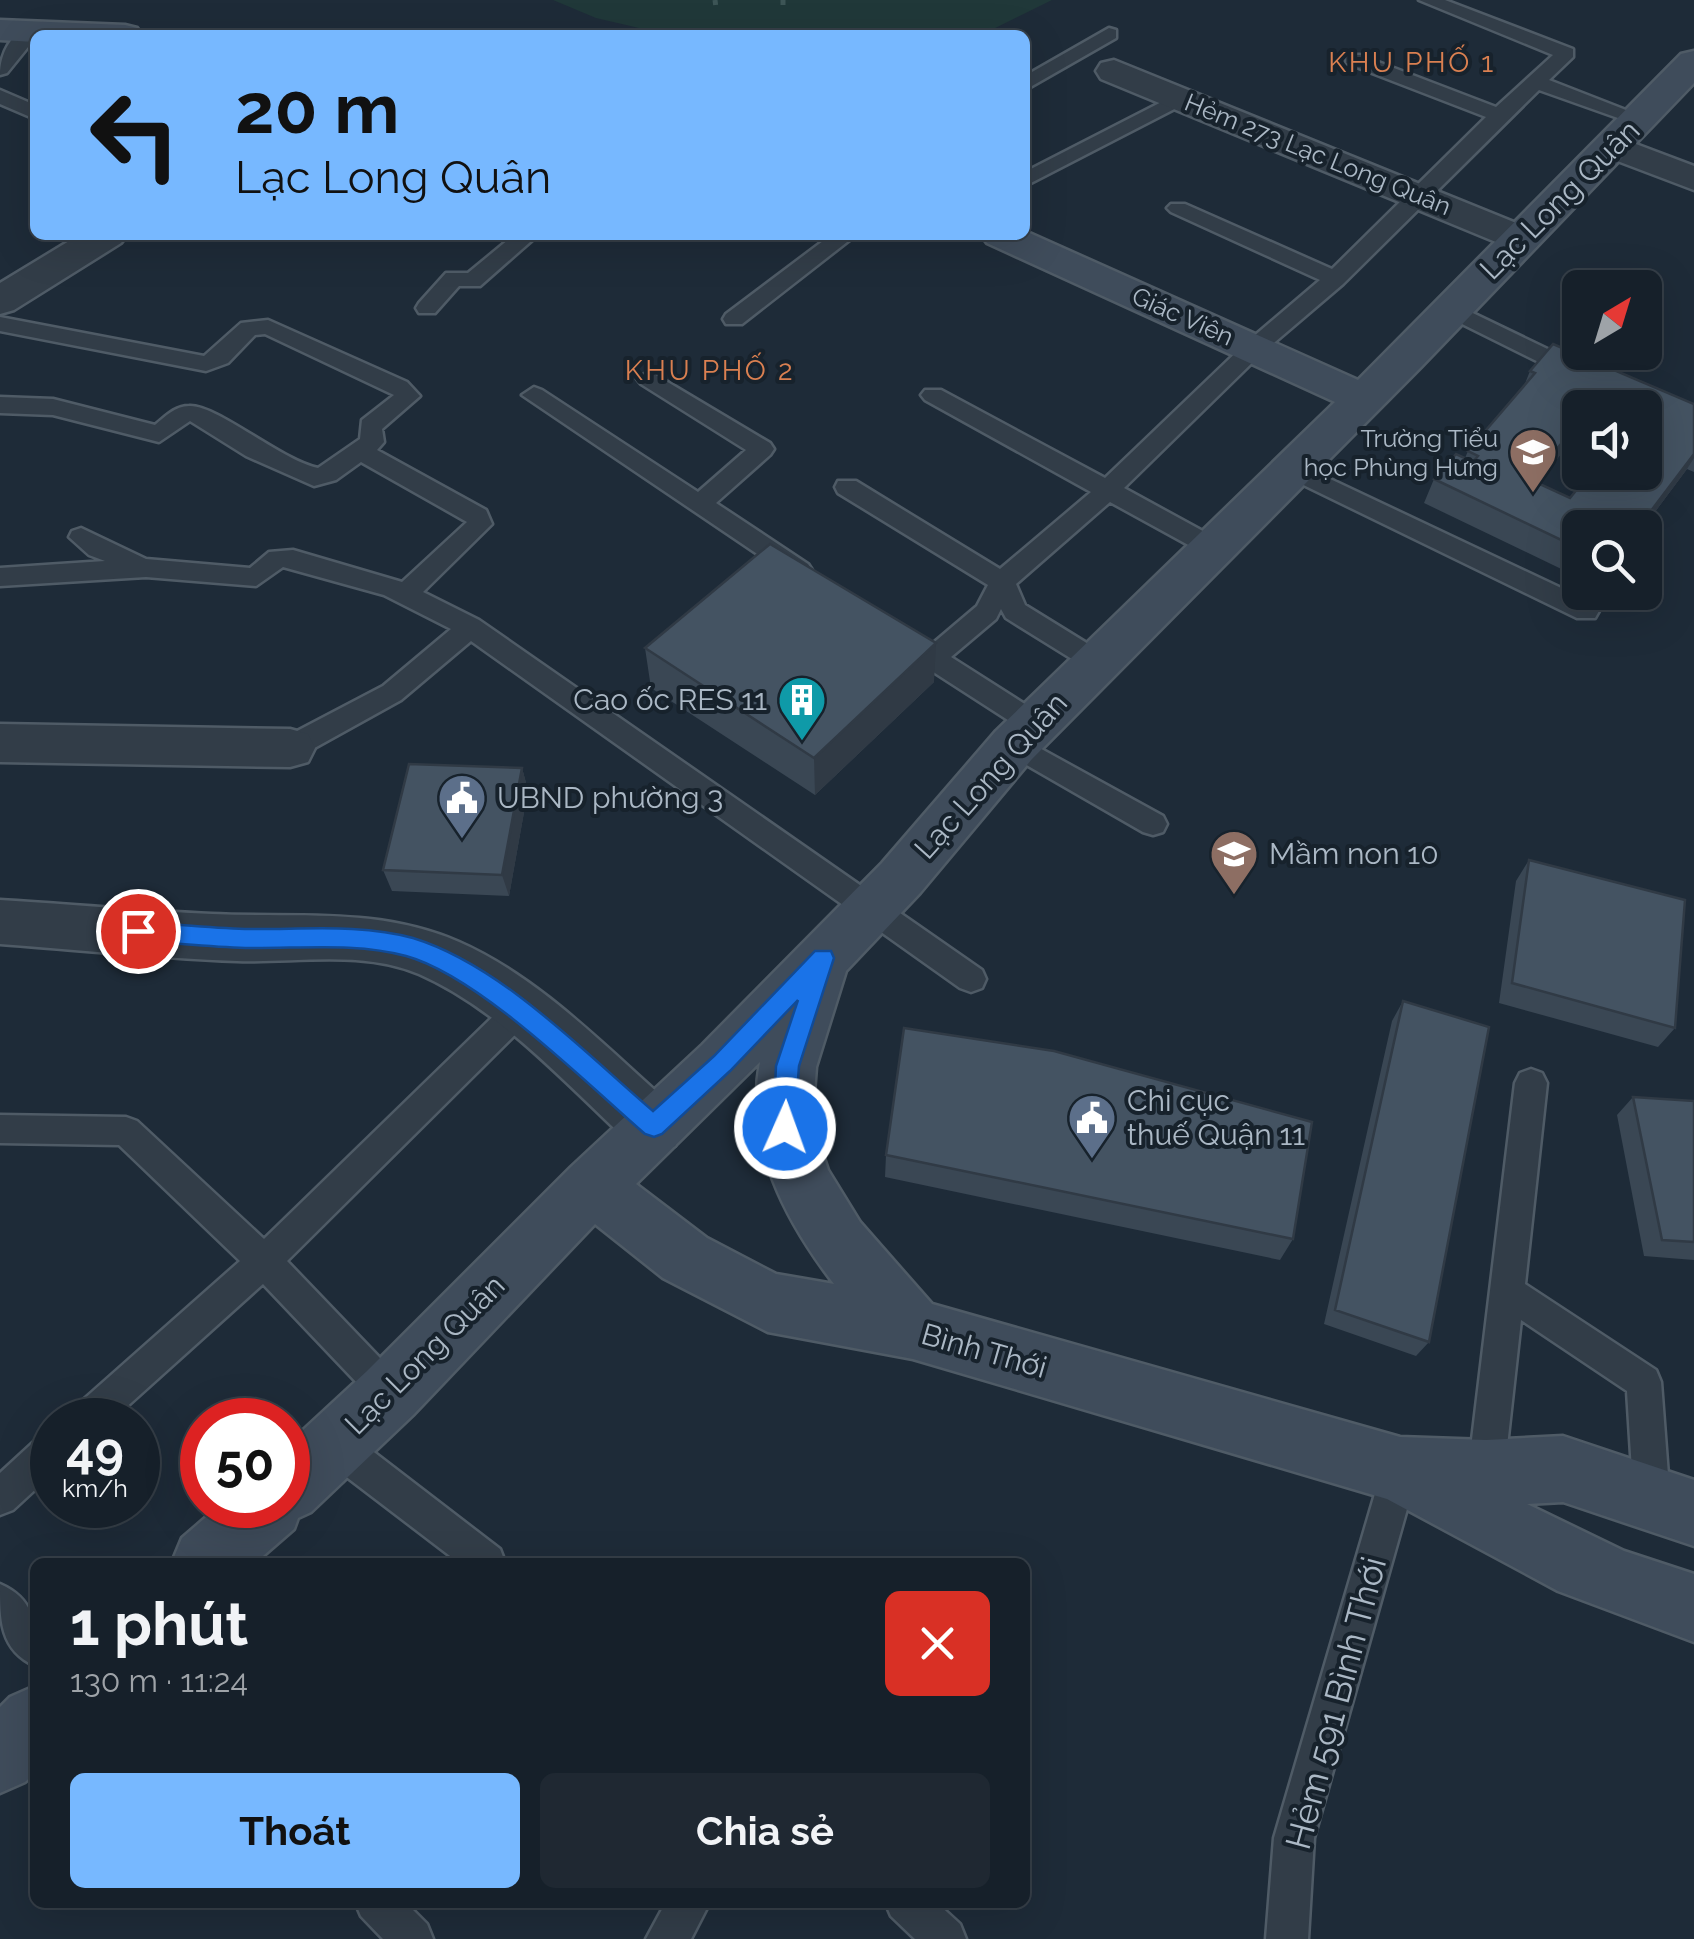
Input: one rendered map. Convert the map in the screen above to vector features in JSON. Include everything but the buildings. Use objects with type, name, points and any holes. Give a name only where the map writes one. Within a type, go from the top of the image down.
[{"type":"main road","name":"Lạc Long Quân","points":[[310,1470],[592,1186],[722,1064],[869,910],[1025,734],[1364,399],[1694,62]]},
{"type":"main road","name":"Giác Viên","points":[[1012,240],[1364,399]]},
{"type":"main road","points":[[823,958],[788,1066],[785,1128],[805,1188],[845,1256],[913,1329]]},
{"type":"main road","name":"Bình Thới","points":[[592,1186],[685,1258],[768,1302],[913,1329],[1400,1470],[1555,1556],[1651,1597],[1694,1608]]},
{"type":"main road","name":"Bình Thới","points":[[1400,1470],[1563,1470],[1673,1507]]},
{"type":"main road","points":[[210,1558],[244,1528]]},
{"type":"main road","points":[[0,1757],[30,1727]]},
{"type":"street","name":"Hẻm 273 Lạc Long Quân","points":[[1112,53],[1180,98],[1522,238]]},
{"type":"street","points":[[1626,133],[1694,178]]},
{"type":"street","points":[[0,301],[99,240]]},
{"type":"street","points":[[2,749],[290,748]]},
{"type":"street","points":[[0,922],[242,938],[346,939],[409,947],[458,969],[519,1011],[654,1126]]},
{"type":"lane","points":[[932,659],[987,612],[1002,582],[1108,491],[1254,348],[1335,279],[1566,53],[1428,0]]},
{"type":"lane","points":[[0,69],[16,31]]},
{"type":"lane","points":[[1030,82],[1112,53]]},
{"type":"lane","points":[[1353,58],[1500,115]]},
{"type":"lane","points":[[1536,82],[1626,133]]},
{"type":"lane","points":[[0,96],[30,111]]},
{"type":"lane","points":[[1030,178],[1079,156],[1180,98]]},
{"type":"lane","points":[[1178,208],[1335,279]]},
{"type":"lane","points":[[427,308],[454,278],[472,281],[521,240]]},
{"type":"lane","points":[[734,318],[838,240]]},
{"type":"lane","points":[[1452,310],[1606,386]]},
{"type":"lane","points":[[0,324],[206,364],[220,358],[249,328],[268,327],[406,392],[404,401],[370,426],[372,442],[327,474],[314,478],[254,450],[194,413],[184,414],[159,434],[53,407],[0,405]]},
{"type":"lane","points":[[650,379],[762,449],[699,504]]},
{"type":"lane","points":[[534,395],[816,582]]},
{"type":"lane","points":[[932,395],[1212,547]]},
{"type":"lane","points":[[360,450],[477,516],[480,524],[405,594]]},
{"type":"lane","points":[[1292,469],[1586,611]]},
{"type":"lane","points":[[847,487],[1002,582],[1015,611],[1097,662]]},
{"type":"lane","points":[[81,537],[98,549],[146,568]]},
{"type":"lane","points":[[0,577],[146,568],[256,577],[278,558],[405,594],[470,628],[668,763],[869,910],[971,979]]},
{"type":"lane","points":[[290,748],[392,693],[470,628]]},
{"type":"lane","points":[[899,637],[1025,734],[1153,824]]},
{"type":"lane","points":[[111,1398],[264,1261],[519,1011]]},
{"type":"lane","points":[[1486,1473],[1530,1083]]},
{"type":"lane","points":[[0,1129],[126,1131],[264,1261],[390,1393]]},
{"type":"lane","points":[[1505,1290],[1644,1382],[1673,1507]]},
{"type":"lane","points":[[336,1446],[482,1558]]},
{"type":"lane","points":[[0,1496],[30,1469]]},
{"type":"lane","name":"Hẻm 591 Bình Thới","points":[[1287,1939],[1294,1838],[1400,1470]]},
{"type":"lane","points":[[0,1603],[30,1641]]},
{"type":"lane","points":[[381,1908],[412,1939]]},
{"type":"lane","points":[[666,1939],[686,1908]]},
{"type":"lane","points":[[912,1908],[946,1939]]},
{"type":"path","points":[[715,0],[716,8]]},
{"type":"green space","points":[[553,0],[1052,0],[991,30],[648,30],[596,18]]},
{"type":"place","name":"Trường Tiểu học Phùng Hưng","points":[[1533,494]]},
{"type":"place","name":"Cao ốc RES 11","points":[[802,742]]},
{"type":"place","name":"UBND phường 3","points":[[462,840]]},
{"type":"place","name":"Mầm non 10","points":[[1234,896]]},
{"type":"place","name":"Chi cục thuế Quận 11","points":[[1092,1160]]},
{"type":"district","name":"KHU PHỐ 1","points":[[1412,62]]},
{"type":"district","name":"KHU PHỐ 2","points":[[710,370]]},
{"type":"route","points":[[138,931],[346,939],[409,947],[458,969],[519,1011],[654,1126],[722,1064],[823,958],[788,1066],[785,1128]]}]
